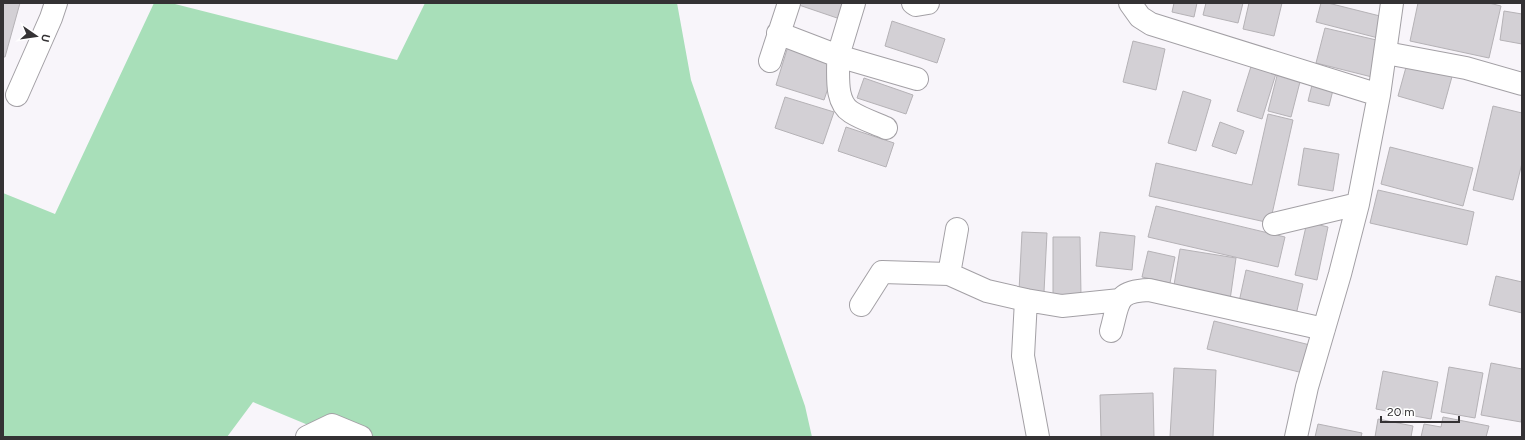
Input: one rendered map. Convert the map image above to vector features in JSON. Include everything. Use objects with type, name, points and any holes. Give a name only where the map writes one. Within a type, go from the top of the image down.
[{"type":"street","points":[[17,95],[51,18],[56,3]]},
{"type":"street","points":[[770,61],[789,3]]},
{"type":"street","points":[[854,3],[838,56],[839,89],[842,102],[850,112],[886,128]]},
{"type":"street","points":[[913,3],[916,5],[928,3]]},
{"type":"street","points":[[1130,3],[1140,17],[1151,24],[1379,95]]},
{"type":"street","points":[[1296,437],[1307,387],[1340,274],[1358,204],[1379,95],[1392,3]]},
{"type":"street","points":[[778,33],[838,56],[917,79]]},
{"type":"street","points":[[1386,53],[1466,68],[1522,84]]},
{"type":"street","points":[[1274,224],[1358,204]]},
{"type":"street","points":[[949,274],[956,229]]},
{"type":"street","points":[[860,305],[882,272],[949,274],[987,291],[1062,306],[1120,300]]},
{"type":"street","points":[[1111,331],[1120,300],[1126,294],[1134,291],[1148,290],[1324,329]]},
{"type":"street","points":[[1026,300],[1023,356],[1038,437]]},
{"type":"street","points":[[307,437],[332,425],[361,437]]},
{"type":"green space","points":[[154,3],[171,3],[397,60],[425,3],[677,3],[691,80],[805,406],[812,437],[337,437],[253,402],[227,437],[3,437],[3,193],[55,214]]},
{"type":"building","points":[[3,3],[20,3],[5,57],[3,57]]},
{"type":"building","points":[[793,3],[849,3],[843,20]]},
{"type":"building","points":[[1174,3],[1197,3],[1194,17],[1172,12]]},
{"type":"building","points":[[1206,3],[1243,3],[1238,23],[1203,15]]},
{"type":"building","points":[[1249,3],[1282,3],[1274,36],[1243,29]]},
{"type":"building","points":[[1321,3],[1328,3],[1388,18],[1382,39],[1316,22]]},
{"type":"building","points":[[1418,3],[1489,3],[1501,6],[1489,58],[1410,41]]},
{"type":"building","points":[[1504,11],[1522,14],[1522,44],[1500,40]]},
{"type":"building","points":[[892,21],[945,39],[937,63],[885,46]]},
{"type":"building","points":[[1325,28],[1385,42],[1376,78],[1316,63]]},
{"type":"building","points":[[1133,41],[1165,49],[1156,90],[1123,82]]},
{"type":"building","points":[[789,43],[838,59],[824,100],[776,85]]},
{"type":"building","points":[[1253,60],[1278,67],[1262,119],[1237,111]]},
{"type":"building","points":[[1408,60],[1453,73],[1443,109],[1398,96]]},
{"type":"building","points":[[1279,68],[1302,74],[1291,117],[1268,111]]},
{"type":"building","points":[[1314,77],[1335,82],[1329,106],[1308,101]]},
{"type":"building","points":[[864,78],[913,95],[906,114],[857,98]]},
{"type":"building","points":[[1183,91],[1211,100],[1196,151],[1168,143]]},
{"type":"building","points":[[785,97],[834,112],[823,144],[775,128]]},
{"type":"building","points":[[1493,106],[1522,113],[1522,163],[1513,200],[1473,190]]},
{"type":"building","points":[[1268,114],[1293,120],[1270,223],[1149,196],[1156,163],[1252,185]]},
{"type":"building","points":[[1220,122],[1244,131],[1236,154],[1212,146]]},
{"type":"building","points":[[846,127],[894,143],[886,167],[838,151]]},
{"type":"building","points":[[1390,147],[1473,168],[1463,206],[1381,184]]},
{"type":"building","points":[[1304,148],[1339,154],[1333,191],[1298,185]]},
{"type":"building","points":[[1378,190],[1474,212],[1467,245],[1370,223]]},
{"type":"building","points":[[1156,206],[1285,237],[1278,267],[1148,237]]},
{"type":"building","points":[[1307,222],[1328,227],[1317,280],[1295,275]]},
{"type":"building","points":[[1022,232],[1047,233],[1044,292],[1019,291]]},
{"type":"building","points":[[1100,232],[1135,236],[1132,270],[1096,266]]},
{"type":"building","points":[[1053,237],[1080,237],[1081,295],[1053,296]]},
{"type":"building","points":[[1180,249],[1236,258],[1230,300],[1173,291]]},
{"type":"building","points":[[1148,251],[1175,257],[1170,283],[1142,277]]},
{"type":"building","points":[[1246,270],[1303,284],[1296,315],[1239,302]]},
{"type":"building","points":[[1496,276],[1522,282],[1522,313],[1489,305]]},
{"type":"building","points":[[1214,321],[1314,346],[1307,374],[1207,349]]},
{"type":"building","points":[[1491,363],[1522,369],[1521,422],[1481,415]]},
{"type":"building","points":[[1449,367],[1483,373],[1475,418],[1441,412]]},
{"type":"building","points":[[1174,368],[1216,370],[1213,437],[1170,437]]},
{"type":"building","points":[[1383,371],[1438,382],[1431,419],[1376,409]]},
{"type":"building","points":[[1153,393],[1154,437],[1101,437],[1100,395]]},
{"type":"building","points":[[1443,417],[1489,426],[1486,437],[1421,437],[1424,424],[1441,427]]},
{"type":"building","points":[[1378,419],[1413,426],[1411,437],[1375,437]]},
{"type":"building","points":[[1318,424],[1362,433],[1361,437],[1315,437]]}]
